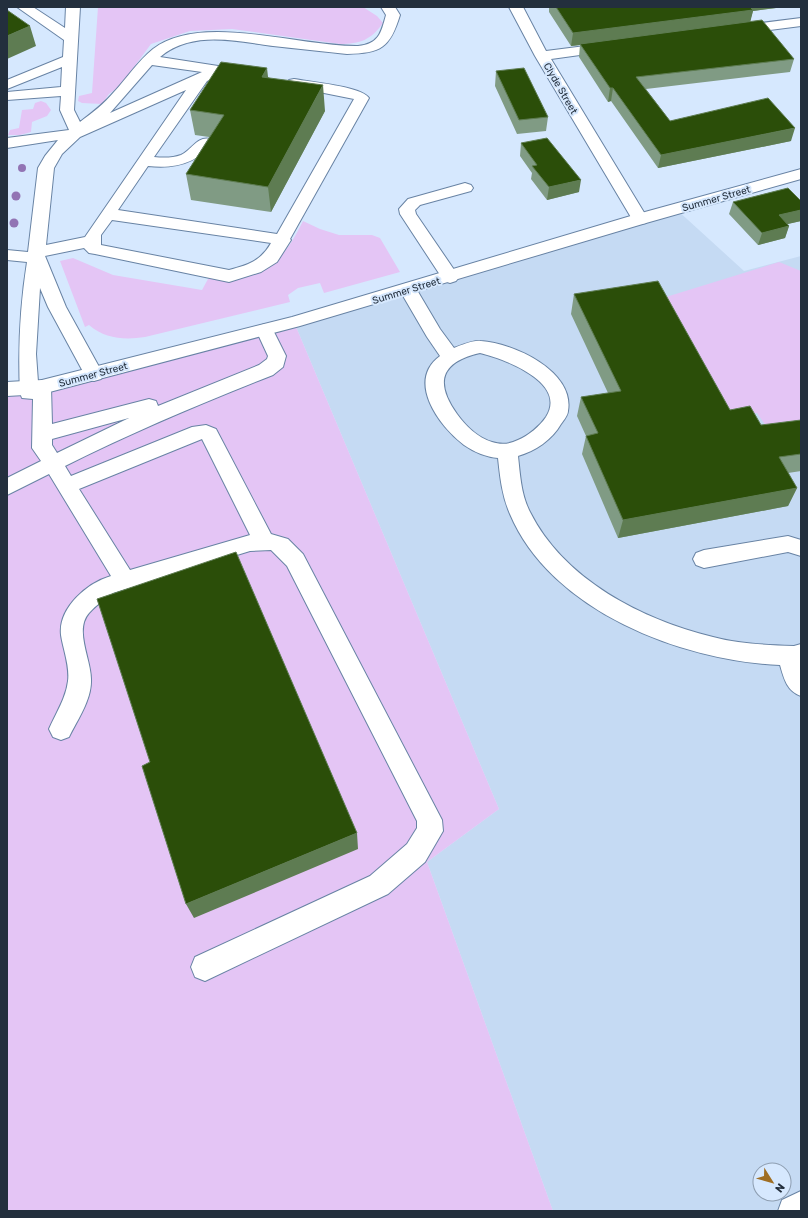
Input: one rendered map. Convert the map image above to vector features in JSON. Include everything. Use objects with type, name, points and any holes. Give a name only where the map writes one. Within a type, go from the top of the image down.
[{"type":"main road","points":[[24,7],[71,38]]},
{"type":"main road","points":[[73,7],[68,90],[69,116],[78,133]]},
{"type":"main road","points":[[125,580],[52,464],[42,440],[27,354],[30,296],[46,168],[50,157],[59,147],[105,110],[150,60],[161,50],[183,39],[208,36],[226,36],[347,50],[365,49],[379,44],[387,36],[393,16],[388,7]]},
{"type":"main road","points":[[516,7],[542,56]]},
{"type":"main road","points":[[725,32],[801,22]]},
{"type":"main road","name":"Clyde Street","points":[[620,46],[542,56],[640,219]]},
{"type":"main road","points":[[7,85],[70,59]]},
{"type":"main road","points":[[150,60],[261,77]]},
{"type":"main road","points":[[7,143],[78,133],[203,76],[220,72],[237,73]]},
{"type":"main road","points":[[203,76],[93,235],[91,241],[92,247],[103,252],[229,276],[239,274],[261,265],[271,258],[283,240],[362,98],[355,94],[276,80]]},
{"type":"main road","points":[[128,85],[190,95]]},
{"type":"main road","points":[[7,96],[68,90]]},
{"type":"main road","points":[[144,161],[159,163],[180,161],[196,154],[205,142]]},
{"type":"main road","name":"Summer Street","points":[[7,389],[33,389],[266,330],[450,277],[640,219],[801,174]]},
{"type":"main road","points":[[450,277],[408,214],[407,208],[414,202],[465,188]]},
{"type":"main road","points":[[108,214],[283,240]]},
{"type":"main road","points":[[7,255],[36,255],[91,241]]},
{"type":"main road","points":[[36,255],[57,307],[94,374]]},
{"type":"main road","points":[[408,289],[433,334],[451,357]]},
{"type":"main road","points":[[7,487],[109,435],[266,370],[276,362],[277,356],[266,330]]},
{"type":"main road","points":[[480,347],[495,349],[535,367],[546,374],[559,395],[560,407],[551,428],[541,437],[522,448],[507,451],[494,450],[479,445],[466,437],[455,427],[438,401],[434,383],[436,375],[451,357],[466,349],[480,347]]},
{"type":"main road","points":[[7,483],[30,465],[42,440],[233,383]]},
{"type":"main road","points":[[7,402],[33,389]]},
{"type":"main road","points":[[66,486],[199,432],[206,432],[209,434],[264,541]]},
{"type":"main road","points":[[507,451],[512,484],[520,515],[539,545],[565,573],[599,599],[643,625],[699,644],[746,653],[794,655],[796,680],[801,686]]},
{"type":"main road","points":[[61,729],[80,687],[72,633],[74,619],[81,607],[106,586],[250,543],[264,541],[276,542],[285,548],[303,573],[429,820],[430,831],[416,853],[379,885],[204,967]]},
{"type":"main road","points":[[704,559],[788,544],[801,548]]},
{"type":"main road","points":[[793,1211],[801,1206]]},
{"type":"shaded area","points":[[98,7],[363,7],[377,16],[383,23],[379,29],[364,40],[347,44],[232,29],[190,31],[151,44],[120,86],[109,94],[102,104],[82,103],[78,101],[79,96],[92,93]]},
{"type":"shaded area","points":[[41,101],[46,103],[51,110],[47,116],[32,122],[31,132],[20,135],[8,135],[10,130],[19,128],[22,110],[33,109],[35,103]]},
{"type":"shaded area","points":[[676,209],[744,271],[801,256],[801,1206],[793,1211],[553,1211],[427,862],[499,809],[294,322]]},
{"type":"shaded area","points":[[303,221],[320,229],[339,235],[372,235],[380,238],[400,272],[324,293],[320,283],[298,288],[288,295],[290,302],[145,337],[123,338],[108,336],[95,330],[89,325],[85,327],[60,261],[73,258],[113,275],[202,290],[208,279],[230,281],[244,278],[266,268],[275,262],[290,244]]},
{"type":"shaded area","points":[[779,262],[801,271],[801,449],[776,441],[757,413],[717,418],[653,301]]},
{"type":"shaded area","points":[[294,322],[499,809],[427,862],[553,1211],[7,1211],[7,389]]},
{"type":"building","points":[[556,7],[750,7],[753,10],[573,33]]},
{"type":"building","points":[[7,10],[30,26],[7,36]]},
{"type":"building","points":[[762,20],[794,59],[636,77],[670,121],[768,98],[795,128],[661,155],[613,88],[610,88],[580,44]]},
{"type":"building","points":[[221,62],[267,68],[262,77],[323,85],[268,187],[186,174],[224,115],[190,110]]},
{"type":"building","points":[[524,68],[548,117],[519,120],[496,71]]},
{"type":"building","points":[[547,138],[581,180],[549,187],[532,166],[537,165],[521,143]]},
{"type":"building","points":[[788,188],[801,201],[801,210],[779,215],[789,226],[762,233],[733,202]]},
{"type":"building","points":[[658,281],[730,410],[750,406],[761,425],[801,420],[801,454],[779,457],[797,488],[623,520],[586,436],[598,433],[581,397],[621,391],[574,294]]},
{"type":"building","points":[[236,552],[357,833],[186,904],[142,766],[150,762],[97,599]]}]
